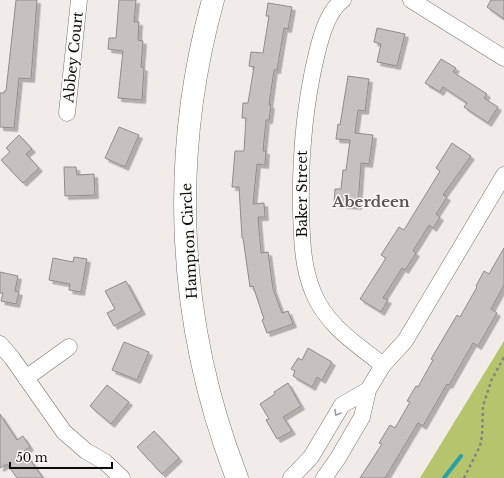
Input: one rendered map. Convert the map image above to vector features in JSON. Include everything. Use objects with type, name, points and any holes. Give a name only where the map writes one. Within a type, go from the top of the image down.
[{"type":"street","name":"Abbey Court","points":[[67,113],[78,0]]},
{"type":"street","name":"Hampton Circle","points":[[213,0],[199,58],[188,130],[185,184],[187,263],[194,320],[212,405],[237,478]]},
{"type":"street","name":"Baker Street","points":[[342,0],[329,18],[319,43],[310,81],[302,140],[301,181],[303,254],[308,278],[320,307],[344,334],[383,365]]},
{"type":"street","points":[[411,0],[504,58]]},
{"type":"street","points":[[311,457],[326,475],[362,417],[368,390],[383,365],[405,341],[504,175]]},
{"type":"street","points":[[0,344],[64,432],[86,451],[105,462],[122,478]]},
{"type":"street","points":[[26,378],[69,347]]},
{"type":"street","points":[[291,478],[311,457],[342,405],[368,390]]},
{"type":"path","points":[[464,478],[480,446],[482,436],[483,406],[491,381],[504,357]]},
{"type":"green space","points":[[504,341],[504,478],[420,478]]},
{"type":"building","points":[[16,0],[37,0],[31,79],[19,78],[14,128],[0,127],[0,93],[4,93],[4,91],[6,91]]},
{"type":"building","points":[[119,0],[136,0],[134,22],[139,22],[138,40],[143,41],[141,67],[144,68],[142,100],[118,98],[123,51],[108,49],[109,38],[116,38]]},
{"type":"building","points":[[491,0],[504,0],[504,19],[487,7]]},
{"type":"building","points":[[268,3],[292,7],[288,29],[284,28],[277,70],[274,70],[269,105],[271,105],[269,120],[266,120],[263,151],[266,151],[265,165],[257,164],[253,204],[264,203],[265,217],[258,217],[261,253],[268,252],[273,289],[282,313],[288,311],[293,324],[267,333],[253,286],[250,287],[242,238],[239,187],[232,187],[235,151],[244,151],[246,118],[242,118],[243,103],[248,103],[254,67],[249,66],[251,52],[263,53],[269,16],[266,16]]},
{"type":"building","points":[[377,28],[405,34],[397,66],[377,62],[381,44],[374,42]]},
{"type":"building","points":[[441,59],[456,68],[453,72],[487,94],[484,98],[498,107],[488,123],[464,107],[467,103],[443,87],[440,92],[425,83]]},
{"type":"building","points":[[348,76],[369,79],[365,111],[358,110],[355,133],[373,135],[369,164],[361,163],[358,206],[334,204],[335,189],[341,189],[343,170],[346,170],[350,140],[336,139],[338,124],[340,125]]},
{"type":"building","points":[[119,127],[139,135],[125,167],[105,158]]},
{"type":"building","points":[[19,135],[32,149],[26,154],[39,168],[23,183],[1,160],[10,152],[6,148]]},
{"type":"building","points":[[452,143],[471,156],[443,195],[447,197],[436,214],[440,217],[433,228],[429,225],[413,251],[416,253],[405,270],[402,268],[383,298],[388,300],[381,312],[360,299],[386,258],[381,255],[399,227],[404,230],[440,171],[436,168]]},
{"type":"building","points":[[64,167],[76,167],[77,175],[94,174],[95,195],[65,196]]},
{"type":"building","points":[[504,248],[504,285],[491,309],[497,313],[478,346],[473,343],[423,426],[418,423],[385,478],[360,478],[382,444],[379,443],[390,425],[395,428],[410,402],[407,401],[416,386],[418,387],[433,360],[431,359],[457,315],[460,317],[484,271],[489,274]]},
{"type":"building","points":[[74,257],[87,259],[81,292],[69,290],[70,284],[49,280],[53,258],[73,262]]},
{"type":"building","points":[[0,272],[18,276],[15,291],[19,292],[16,304],[1,301],[3,293],[0,293]]},
{"type":"building","points":[[126,281],[142,311],[114,326],[107,313],[115,309],[105,291]]},
{"type":"building","points":[[124,342],[149,352],[137,380],[112,370]]},
{"type":"building","points":[[308,348],[332,362],[322,380],[317,377],[312,387],[293,376],[295,371],[291,369],[298,358],[302,360]]},
{"type":"building","points":[[288,383],[301,406],[283,417],[292,431],[277,439],[266,420],[269,419],[260,404]]},
{"type":"building","points":[[107,385],[129,402],[111,424],[90,406]]},
{"type":"building","points":[[0,414],[17,440],[23,436],[30,447],[24,451],[43,478],[17,478],[7,464],[0,468]]},
{"type":"building","points":[[154,431],[179,458],[162,474],[137,447]]},
{"type":"waterway","points":[[444,478],[461,456]]},
{"type":"district","name":"Aberdeen","points":[[371,201]]}]
